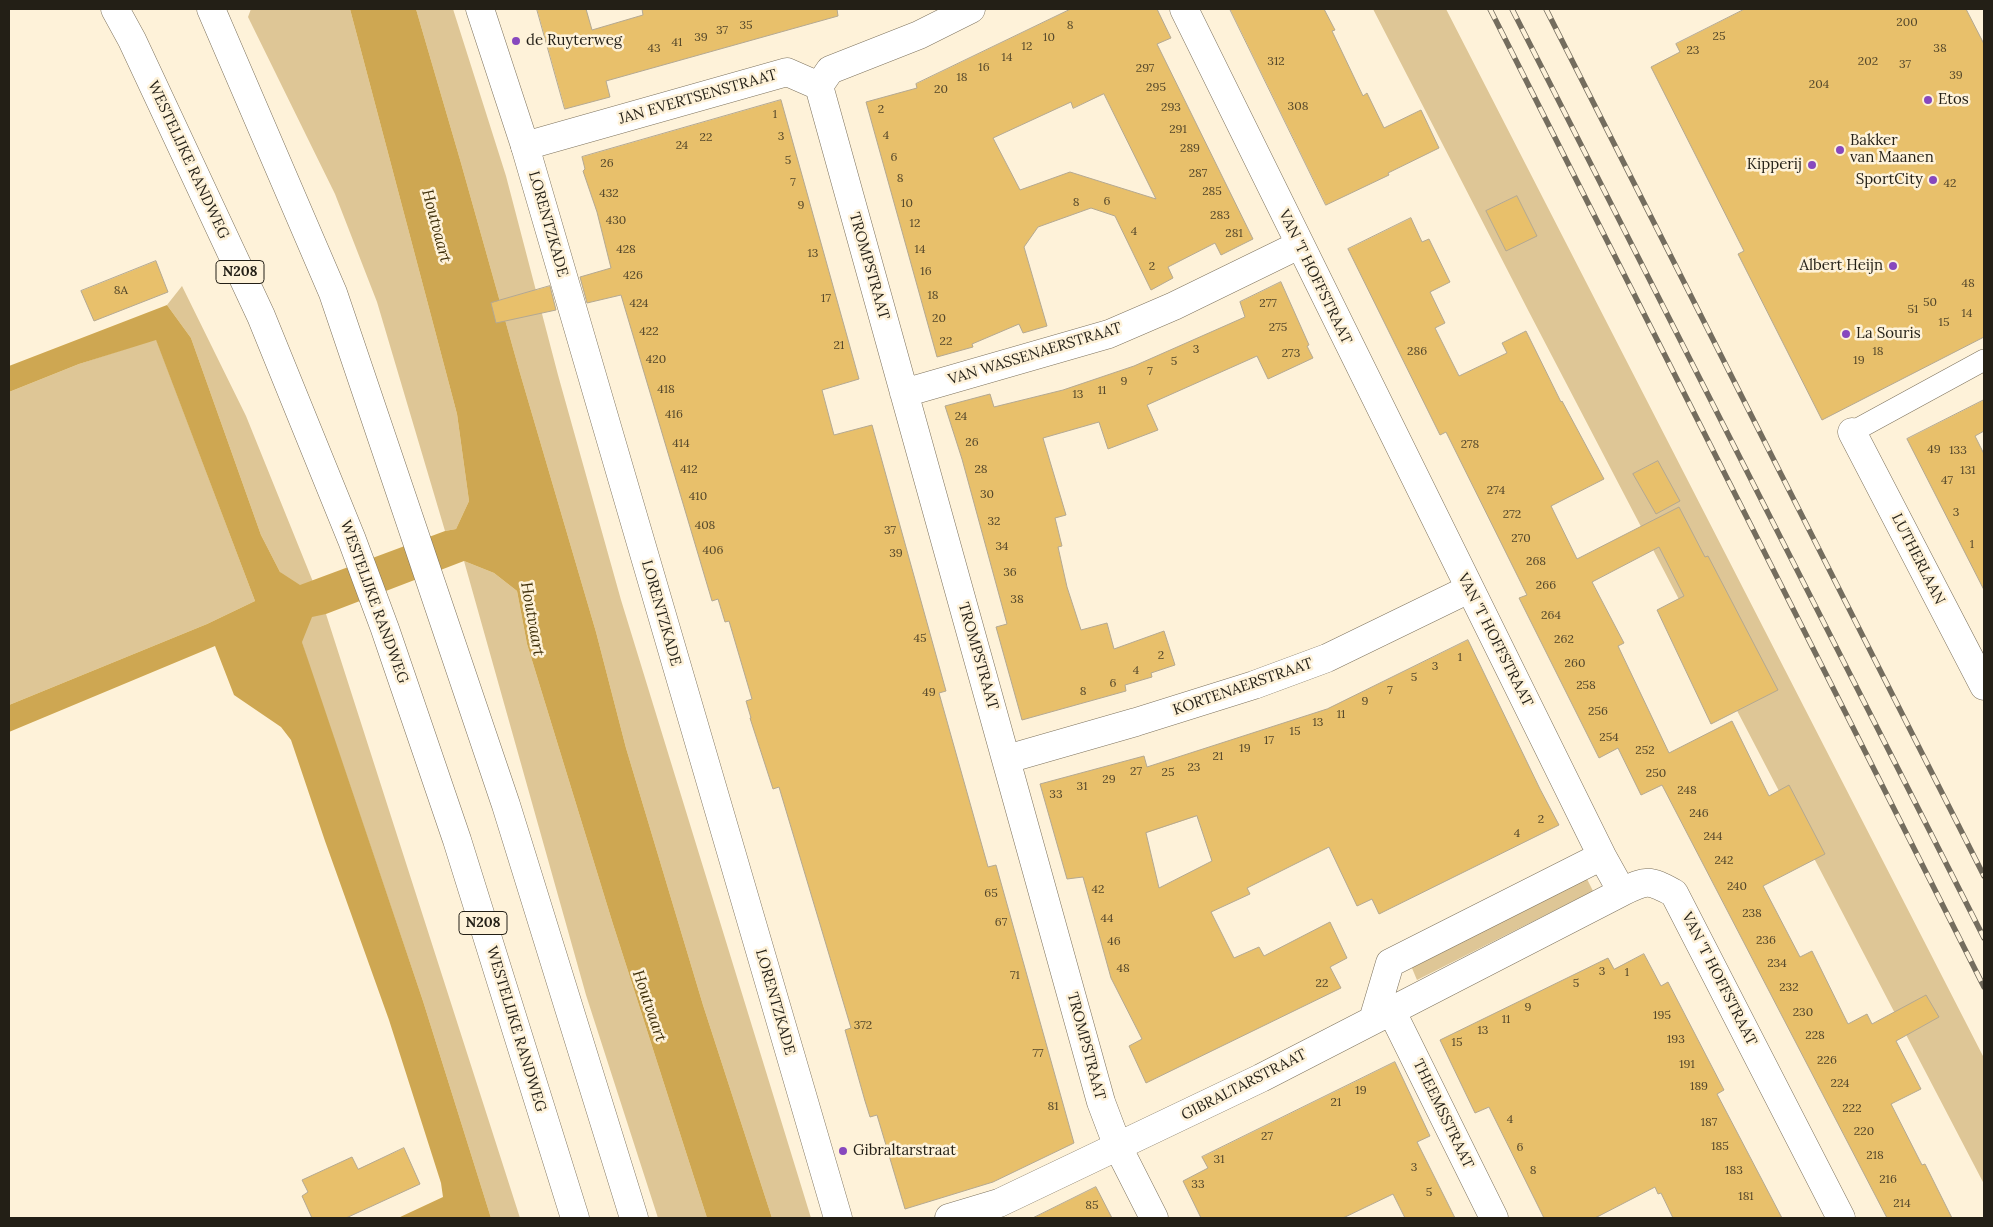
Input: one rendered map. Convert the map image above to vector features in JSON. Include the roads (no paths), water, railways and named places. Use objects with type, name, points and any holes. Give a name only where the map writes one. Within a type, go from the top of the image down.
[{"type":"street","name":"WESTELIJKE RANDWEG","points":[[115,9],[132,40],[261,316],[352,540],[385,629],[457,840],[575,1218]]},
{"type":"street","points":[[211,9],[333,293],[440,604],[506,805],[634,1218]]},
{"type":"street","name":"LORENTZKADE","points":[[480,9],[525,146],[838,1218]]},
{"type":"street","points":[[819,86],[830,70],[919,36],[971,9]]},
{"type":"street","name":"VAN 'T HOFFSTRAAT","points":[[1184,9],[1602,856],[1622,892],[1638,884],[1653,882],[1674,893],[1842,1218]]},
{"type":"street","name":"JAN EVERTSENSTRAAT","points":[[525,146],[788,72],[819,86]]},
{"type":"street","name":"TROMPSTRAAT","points":[[819,86],[1101,1102],[1118,1147],[1154,1218]]},
{"type":"street","name":"VAN WASSENAERSTRAAT","points":[[904,394],[1109,334],[1174,306],[1299,245]]},
{"type":"street","points":[[1852,432],[1984,360]]},
{"type":"street","name":"LUTHERLAAN","points":[[1852,432],[1984,686]]},
{"type":"street","name":"KORTENAERSTRAAT","points":[[1007,759],[1136,722],[1291,672],[1327,658],[1469,589]]},
{"type":"street","points":[[1382,1015],[1390,963],[1602,856]]},
{"type":"street","name":"GIBRALTARSTRAAT","points":[[950,1218],[999,1203],[1261,1078],[1622,892]]},
{"type":"street","name":"THEEMSSTRAAT","points":[[1382,1015],[1494,1218]]},
{"type":"water","name":"Houtvaart","points":[[350,9],[416,9],[596,632],[626,748],[703,1005],[772,1218],[707,1218],[612,921],[527,644],[517,591],[494,573],[464,561],[326,614],[312,617],[302,642],[423,1001],[491,1218],[398,1218],[443,1197],[441,1183],[389,1020],[291,740],[281,727],[234,695],[215,646],[9,732],[9,705],[207,624],[255,601],[156,340],[79,364],[9,392],[9,366],[167,305],[191,338],[261,535],[280,572],[300,585],[445,531],[456,529],[469,501],[457,414]]},
{"type":"railway","points":[[1490,9],[1984,987]]},
{"type":"railway","points":[[1512,9],[1984,938]]},
{"type":"railway","points":[[1546,9],[1984,876]]},
{"type":"place","name":"de Ruyterweg","points":[[516,41]]},
{"type":"place","name":"Etos","points":[[1928,100]]},
{"type":"place","name":"Bakker van Maanen","points":[[1840,150]]},
{"type":"place","name":"Kipperij","points":[[1812,165]]},
{"type":"place","name":"SportCity","points":[[1933,180]]},
{"type":"place","name":"Albert Heijn","points":[[1893,266]]},
{"type":"place","name":"La Souris","points":[[1846,334]]},
{"type":"place","name":"Gibraltarstraat","points":[[843,1151]]}]
